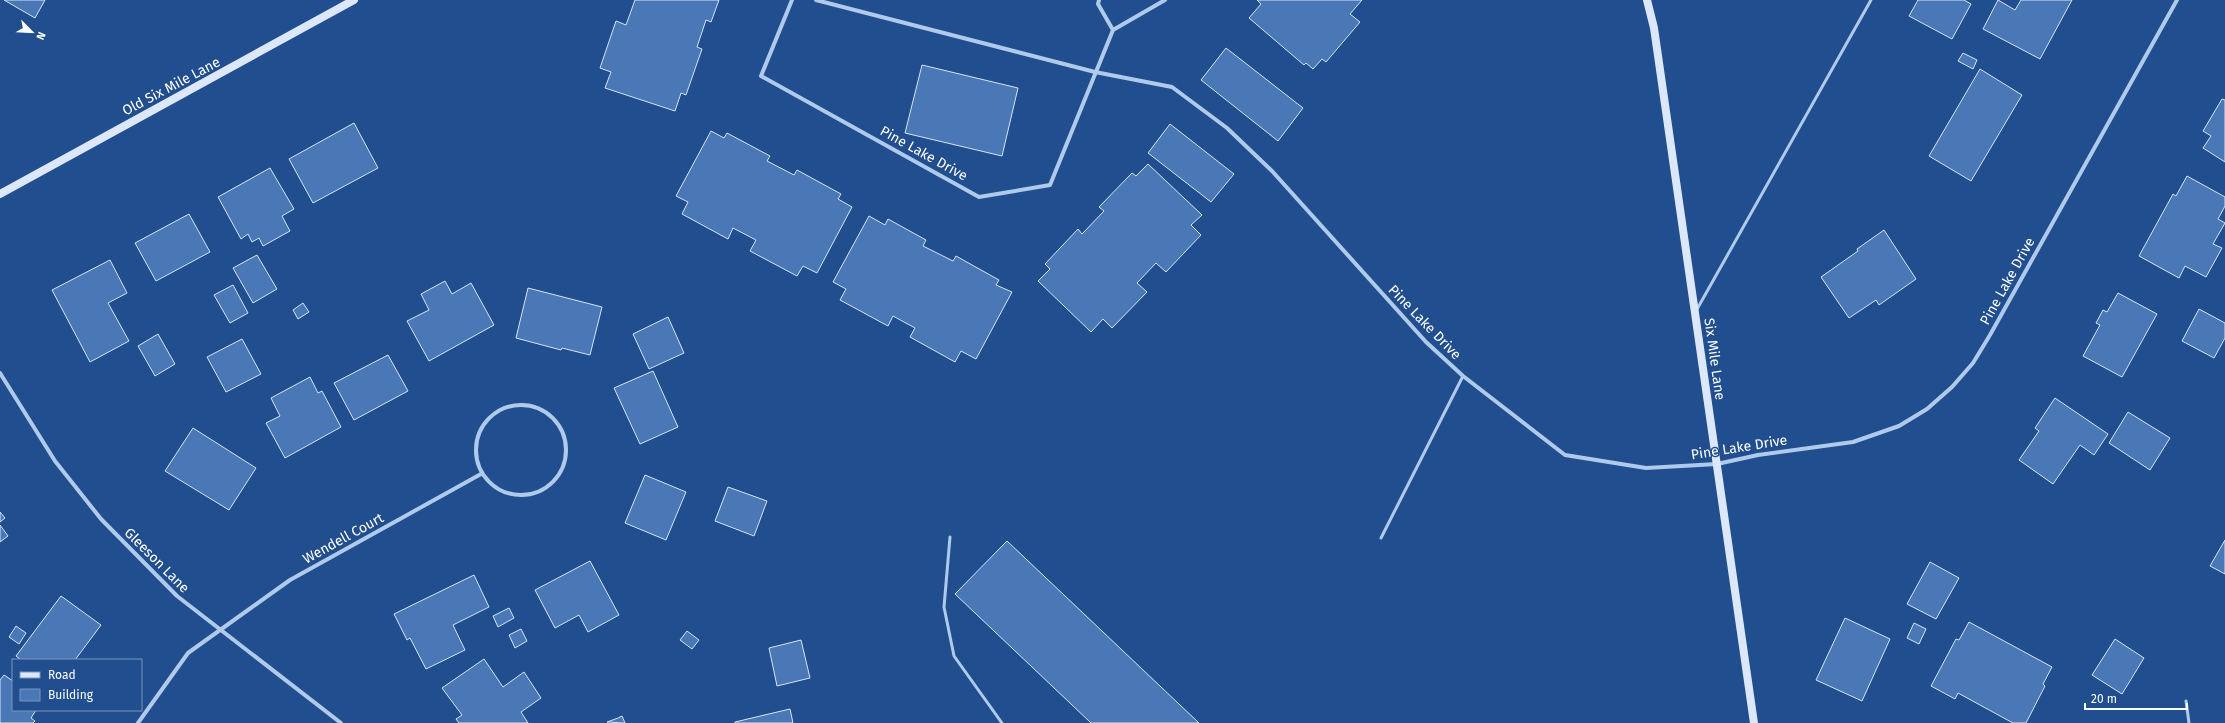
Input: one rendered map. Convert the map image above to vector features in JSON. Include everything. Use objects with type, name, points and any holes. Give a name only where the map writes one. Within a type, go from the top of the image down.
[{"type":"street","name":"Old Six Mile Lane","points":[[0,194],[354,0]]},
{"type":"street","name":"Pine Lake Drive","points":[[792,0],[761,76],[980,197],[1050,185],[1095,72]]},
{"type":"street","name":"Pine Lake Drive","points":[[816,0],[1095,72],[1172,86],[1227,128],[1272,171],[1426,342],[1463,376],[1565,455],[1646,468],[1717,464],[1758,454],[1854,442],[1899,426],[1927,409],[1952,388],[1973,363],[1990,335],[2177,0]]},
{"type":"street","points":[[1099,0],[1098,4],[1113,30]]},
{"type":"street","points":[[1095,72],[1113,30],[1165,0]]},
{"type":"street","name":"Six Mile Lane","points":[[1647,0],[1654,28],[1754,723]]},
{"type":"street","name":"Gleeson Lane","points":[[0,373],[55,461],[101,519],[177,596],[341,723]]},
{"type":"street","points":[[516,405],[531,406],[545,411],[556,422],[564,435],[566,449],[564,464],[557,477],[546,487],[526,495],[518,496],[504,493],[491,485],[482,474],[476,460],[475,444],[480,430],[488,418],[501,409],[516,405]]},
{"type":"street","name":"Wendell Court","points":[[138,723],[188,653],[290,580],[482,474]]},
{"type":"lane","points":[[1695,312],[1871,0]]},
{"type":"lane","points":[[1381,538],[1463,376]]},
{"type":"lane","points":[[950,537],[944,607],[954,656],[1002,723]]},
{"type":"lane","points":[[2186,701],[2189,723]]},
{"type":"building","points":[[4,0],[45,0],[35,18]]},
{"type":"building","points":[[635,0],[719,0],[711,22],[706,20],[697,47],[702,49],[686,95],[681,93],[675,111],[605,88],[611,72],[600,68],[616,21],[626,25]]},
{"type":"building","points":[[1257,0],[1362,0],[1350,14],[1360,22],[1326,62],[1322,59],[1313,69],[1306,63],[1304,65],[1249,18],[1261,4]]},
{"type":"building","points":[[1918,0],[1964,0],[1971,4],[1952,39],[1909,16]]},
{"type":"building","points":[[1998,0],[2015,10],[2021,0],[2072,0],[2040,59],[1983,29]]},
{"type":"building","points":[[1226,48],[1303,108],[1278,141],[1201,80]]},
{"type":"building","points":[[1963,53],[1977,60],[1973,69],[1958,61]]},
{"type":"building","points":[[922,65],[1018,88],[1002,156],[905,133]]},
{"type":"building","points":[[1980,69],[2022,95],[1971,181],[1929,156]]},
{"type":"building","points":[[2222,99],[2225,100],[2225,162],[2203,148],[2211,136],[2203,131]]},
{"type":"building","points":[[354,123],[378,168],[313,203],[289,159]]},
{"type":"building","points":[[1170,124],[1234,174],[1211,202],[1148,153]]},
{"type":"building","points":[[711,131],[724,138],[727,133],[770,156],[767,161],[794,175],[797,170],[841,194],[838,199],[852,207],[817,273],[803,266],[797,276],[750,251],[756,240],[733,228],[728,239],[682,214],[688,202],[676,196]]},
{"type":"building","points":[[1148,164],[1202,215],[1191,225],[1201,235],[1166,272],[1156,263],[1137,283],[1147,292],[1112,328],[1103,319],[1091,332],[1038,281],[1050,269],[1045,264],[1078,229],[1082,234],[1104,211],[1099,207],[1132,173],[1136,176]]},
{"type":"building","points":[[270,168],[294,209],[282,216],[290,231],[263,246],[259,238],[252,242],[248,234],[241,239],[218,197]]},
{"type":"building","points":[[2187,176],[2225,197],[2225,206],[2218,219],[2225,223],[2213,244],[2222,248],[2206,277],[2185,266],[2179,278],[2139,256],[2173,194],[2176,196]]},
{"type":"building","points":[[189,214],[210,252],[156,281],[135,243]]},
{"type":"building","points":[[869,216],[885,225],[888,219],[926,240],[923,246],[953,261],[956,256],[999,280],[996,285],[1012,292],[976,359],[961,351],[955,362],[910,337],[915,328],[893,316],[888,326],[840,300],[846,289],[833,282]]},
{"type":"building","points":[[1884,230],[1916,279],[1879,305],[1876,300],[1849,318],[1821,277],[1858,251],[1857,249]]},
{"type":"building","points":[[257,255],[277,289],[253,303],[233,268]]},
{"type":"building","points":[[110,260],[127,293],[108,303],[129,341],[90,362],[52,290]]},
{"type":"building","points":[[445,281],[452,294],[471,283],[494,325],[429,361],[407,321],[429,310],[421,294]]},
{"type":"building","points":[[233,285],[248,313],[230,323],[214,295]]},
{"type":"building","points":[[528,288],[602,307],[590,355],[562,348],[561,350],[516,338]]},
{"type":"building","points":[[2118,293],[2157,314],[2122,377],[2083,356],[2100,325],[2096,323],[2103,310],[2107,312]]},
{"type":"building","points":[[303,303],[309,312],[298,319],[293,310]]},
{"type":"building","points":[[2199,309],[2225,323],[2225,338],[2214,358],[2182,341]]},
{"type":"building","points":[[668,317],[684,353],[649,369],[633,334]]},
{"type":"building","points":[[158,334],[175,364],[155,376],[138,346]]},
{"type":"building","points":[[242,339],[261,374],[226,392],[207,357]]},
{"type":"building","points":[[388,355],[408,391],[354,420],[334,383]]},
{"type":"building","points":[[653,371],[678,427],[640,444],[614,388]]},
{"type":"building","points":[[310,377],[318,393],[322,391],[341,427],[285,458],[266,423],[280,416],[271,398]]},
{"type":"building","points":[[2055,398],[2108,434],[2094,455],[2080,445],[2053,484],[2019,460],[2039,431],[2035,428]]},
{"type":"building","points":[[2128,412],[2170,438],[2150,470],[2109,443]]},
{"type":"building","points":[[193,428],[256,468],[229,510],[165,471]]},
{"type":"building","points":[[645,475],[686,492],[666,540],[625,523]]},
{"type":"building","points":[[728,487],[767,501],[754,536],[715,521]]},
{"type":"building","points":[[0,512],[5,518],[0,522]]},
{"type":"building","points":[[0,525],[8,536],[0,542]]},
{"type":"building","points":[[2225,540],[2225,574],[2210,566]]},
{"type":"building","points":[[1007,541],[1199,723],[1091,723],[955,594]]},
{"type":"building","points":[[590,561],[619,615],[588,632],[579,615],[555,628],[535,590]]},
{"type":"building","points":[[1930,562],[1959,578],[1936,619],[1907,604]]},
{"type":"building","points":[[474,575],[489,607],[453,625],[465,650],[426,669],[410,638],[407,640],[394,614]]},
{"type":"building","points":[[61,596],[101,625],[76,659],[20,659],[16,656]]},
{"type":"building","points":[[509,608],[514,618],[498,627],[493,616]]},
{"type":"building","points":[[1845,618],[1890,639],[1862,701],[1816,680]]},
{"type":"building","points":[[1969,622],[2052,667],[2043,684],[2045,686],[2026,723],[2013,723],[1958,693],[1955,699],[1931,686],[1956,639],[1959,640]]},
{"type":"building","points":[[1914,623],[1926,629],[1919,644],[1907,638]]},
{"type":"building","points":[[16,626],[26,633],[19,644],[9,637]]},
{"type":"building","points":[[521,629],[527,641],[515,648],[509,635]]},
{"type":"building","points":[[687,631],[699,640],[692,649],[680,640]]},
{"type":"building","points":[[2115,639],[2144,658],[2122,694],[2092,675]]},
{"type":"building","points":[[801,640],[810,678],[777,686],[769,648]]},
{"type":"building","points":[[484,659],[503,687],[524,672],[541,698],[521,712],[528,723],[459,723],[456,719],[462,715],[442,688]]},
{"type":"building","points":[[4,675],[12,680],[12,711],[35,711],[31,718],[35,721],[33,723],[0,723],[0,680]]},
{"type":"building","points":[[790,709],[793,723],[735,723],[735,722]]},
{"type":"building","points":[[622,716],[625,723],[607,722],[618,718]]}]
